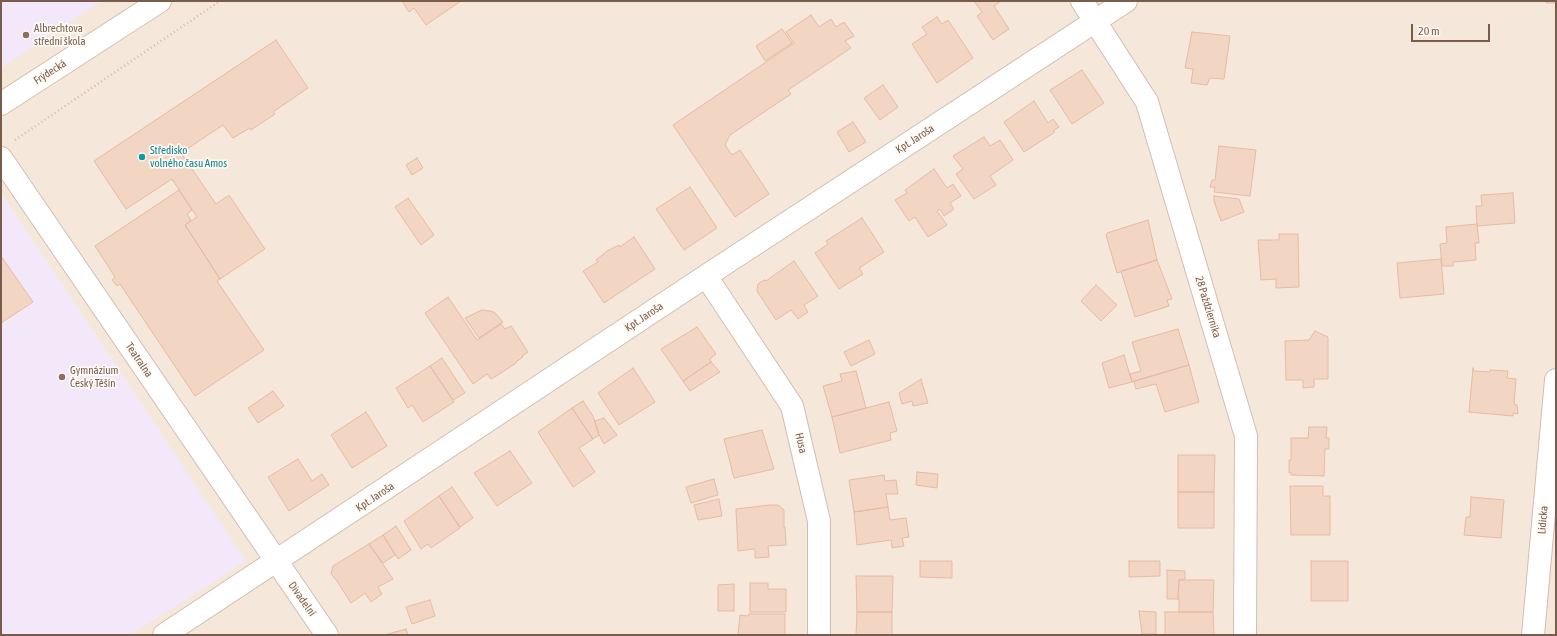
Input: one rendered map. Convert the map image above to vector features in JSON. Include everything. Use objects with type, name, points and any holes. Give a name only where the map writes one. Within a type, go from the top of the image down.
[{"type":"street","name":"Frýdecká","points":[[1,104],[160,1]]},
{"type":"street","name":"28 Października","points":[[1082,1],[1147,102],[1246,436],[1245,635]]},
{"type":"street","name":"Kpt. Jaroša","points":[[164,635],[706,276],[1126,1]]},
{"type":"street","name":"Teatralna","points":[[1,158],[276,562]]},
{"type":"street","name":"Husa","points":[[706,276],[792,406],[819,521],[819,635]]},
{"type":"street","name":"Lidicka","points":[[1533,635],[1556,380]]},
{"type":"street","name":"Divadelní","points":[[276,562],[327,635]]},
{"type":"path","points":[[14,140],[220,1]]},
{"type":"shaded area","points":[[1,1],[1556,1],[1556,635],[1,635]]},
{"type":"shaded area","name":"Albrechtova střední škola","points":[[1,1],[102,1],[1,68]]},
{"type":"shaded area","name":"Gymnázium Český Těšín","points":[[1,193],[246,561],[130,635],[1,635]]},
{"type":"building","points":[[402,1],[461,1],[426,25],[414,8],[409,12]]},
{"type":"building","points":[[974,1],[1001,1],[994,6],[1009,29],[993,40],[977,16],[982,12]]},
{"type":"building","points":[[1546,1],[1556,1],[1556,3],[1546,3]]},
{"type":"building","points":[[811,15],[819,27],[831,19],[836,27],[844,22],[854,36],[845,41],[851,48],[788,90],[791,94],[730,135],[725,145],[732,155],[740,150],[769,194],[735,217],[673,125],[794,43],[786,32]]},
{"type":"building","points":[[937,17],[942,24],[948,20],[973,58],[937,83],[912,44],[927,34],[922,27]]},
{"type":"building","points":[[782,29],[792,43],[765,61],[756,46]]},
{"type":"building","points":[[1192,32],[1230,36],[1224,79],[1210,78],[1207,85],[1191,83],[1193,69],[1185,68]]},
{"type":"building","name":"Středisko volného času Amos","points":[[276,40],[308,88],[273,112],[275,114],[251,130],[250,128],[233,138],[223,125],[181,153],[216,204],[229,195],[265,249],[220,279],[185,225],[197,217],[172,179],[126,209],[94,161]]},
{"type":"building","points":[[1082,70],[1104,103],[1072,124],[1050,90]]},
{"type":"building","points":[[883,85],[898,107],[880,120],[864,98]]},
{"type":"building","points":[[1034,101],[1048,123],[1053,119],[1059,127],[1053,131],[1055,132],[1024,152],[1004,122]]},
{"type":"building","points":[[853,122],[866,142],[849,152],[837,132]]},
{"type":"building","points":[[984,137],[990,146],[1000,140],[1013,160],[990,176],[996,185],[974,199],[956,174],[963,169],[953,156]]},
{"type":"building","points":[[1219,146],[1256,150],[1250,196],[1214,192],[1215,187],[1210,187],[1212,180],[1215,180]]},
{"type":"building","points":[[417,158],[423,168],[412,175],[406,165]]},
{"type":"building","points":[[934,169],[947,188],[953,184],[961,196],[950,203],[954,209],[944,216],[940,209],[937,211],[947,225],[928,237],[915,217],[909,221],[895,200],[907,193],[905,190]]},
{"type":"building","points":[[690,187],[717,228],[684,250],[656,209]]},
{"type":"building","points":[[179,190],[192,210],[187,214],[191,220],[185,225],[220,279],[217,281],[264,350],[195,396],[120,284],[117,286],[112,280],[115,277],[95,246]]},
{"type":"building","points":[[1513,193],[1515,223],[1477,226],[1476,206],[1482,206],[1481,195]]},
{"type":"building","points":[[1214,196],[1239,199],[1244,212],[1221,221],[1214,201]]},
{"type":"building","points":[[408,198],[434,235],[421,245],[395,207]]},
{"type":"building","points":[[862,218],[884,252],[859,268],[863,274],[839,289],[815,253],[828,244],[826,241]]},
{"type":"building","points":[[1148,220],[1157,260],[1117,273],[1106,235],[1107,233]]},
{"type":"building","points":[[1477,224],[1479,243],[1475,243],[1476,260],[1453,262],[1453,266],[1442,266],[1440,244],[1447,243],[1446,227]]},
{"type":"building","points":[[1279,234],[1298,234],[1299,287],[1276,288],[1276,279],[1261,280],[1258,240],[1279,240]]},
{"type":"building","points":[[634,237],[655,269],[604,303],[583,271],[598,262],[596,260],[607,251],[619,245],[620,247]]},
{"type":"building","points":[[1,256],[33,302],[1,323]]},
{"type":"building","points":[[1441,259],[1444,294],[1400,298],[1397,263]]},
{"type":"building","points":[[1157,260],[1172,299],[1167,300],[1169,306],[1135,317],[1121,271]]},
{"type":"building","points":[[794,261],[818,296],[804,305],[808,312],[798,319],[791,310],[776,320],[757,291],[758,284],[764,280],[766,281]]},
{"type":"building","points":[[1096,285],[1117,305],[1101,321],[1081,301]]},
{"type":"building","points":[[448,297],[477,340],[501,324],[505,329],[511,326],[528,352],[516,363],[498,375],[491,379],[487,374],[473,384],[425,313]]},
{"type":"building","points":[[482,310],[495,313],[503,322],[479,338],[465,318]]},
{"type":"building","points":[[697,327],[716,354],[710,359],[711,362],[683,381],[661,349]]},
{"type":"building","points":[[1178,329],[1189,365],[1132,382],[1130,374],[1141,371],[1132,342]]},
{"type":"building","points":[[1315,331],[1328,337],[1328,379],[1314,379],[1314,387],[1303,388],[1303,380],[1286,380],[1285,341],[1309,340]]},
{"type":"building","points":[[869,340],[875,354],[851,366],[844,352]]},
{"type":"building","points":[[1124,355],[1132,382],[1109,388],[1102,363]]},
{"type":"building","points":[[442,358],[465,393],[453,400],[430,366]]},
{"type":"building","points":[[711,362],[720,372],[690,391],[683,381]]},
{"type":"building","points":[[1189,365],[1199,402],[1165,412],[1156,384],[1136,389],[1134,381]]},
{"type":"building","points":[[430,366],[454,402],[423,422],[412,405],[408,408],[396,388]]},
{"type":"building","points":[[633,368],[655,402],[619,425],[598,393]]},
{"type":"building","points":[[1473,368],[1474,371],[1508,371],[1507,378],[1516,379],[1514,404],[1517,405],[1518,414],[1513,413],[1513,416],[1469,412]]},
{"type":"building","points":[[856,371],[866,408],[832,417],[823,386],[842,381],[840,374]]},
{"type":"building","points":[[921,379],[928,403],[913,406],[912,401],[902,404],[899,393]]},
{"type":"building","points":[[273,391],[284,406],[258,423],[248,408]]},
{"type":"building","points":[[583,401],[593,416],[599,435],[593,439],[572,408]]},
{"type":"building","points":[[889,402],[897,431],[890,433],[891,440],[840,453],[832,417]]},
{"type":"building","points":[[572,408],[593,439],[579,448],[595,472],[573,487],[538,432]]},
{"type":"building","points":[[366,412],[387,446],[352,468],[331,435]]},
{"type":"building","points":[[604,418],[617,435],[604,444],[599,435],[595,421]]},
{"type":"building","points":[[1309,427],[1327,427],[1326,438],[1329,438],[1329,449],[1325,449],[1324,476],[1291,475],[1291,472],[1289,473],[1289,460],[1291,460],[1291,438],[1308,438]]},
{"type":"building","points":[[762,430],[774,469],[734,478],[724,439]]},
{"type":"building","points":[[510,451],[532,483],[497,506],[474,473]]},
{"type":"building","points":[[1178,455],[1215,455],[1214,492],[1178,492]]},
{"type":"building","points":[[298,459],[312,481],[322,474],[329,485],[289,511],[268,477]]},
{"type":"building","points":[[917,472],[938,474],[937,488],[916,485]]},
{"type":"building","points":[[884,475],[885,481],[896,480],[898,494],[886,494],[888,507],[854,512],[849,480]]},
{"type":"building","points":[[714,479],[718,495],[691,503],[686,487]]},
{"type":"building","points":[[1290,486],[1323,486],[1323,496],[1330,496],[1330,535],[1291,535]]},
{"type":"building","points":[[452,487],[473,518],[460,527],[439,496]]},
{"type":"building","points":[[1178,492],[1214,492],[1214,528],[1178,528]]},
{"type":"building","points":[[439,496],[460,528],[431,548],[428,544],[421,549],[404,521]]},
{"type":"building","points":[[1471,497],[1504,500],[1501,538],[1464,535],[1466,517],[1470,517]]},
{"type":"building","points":[[719,499],[722,516],[698,520],[694,505]]},
{"type":"building","points":[[778,505],[784,510],[786,545],[768,546],[769,557],[755,558],[755,549],[738,551],[736,509]]},
{"type":"building","points":[[888,507],[890,520],[906,518],[909,537],[902,538],[904,546],[892,548],[891,540],[857,545],[854,512]]},
{"type":"building","points":[[396,526],[411,550],[398,559],[383,535]]},
{"type":"building","points":[[383,535],[395,555],[383,563],[369,544]]},
{"type":"building","points":[[369,544],[393,579],[378,587],[382,594],[371,602],[365,593],[351,603],[331,574],[333,566]]},
{"type":"building","points":[[920,561],[952,561],[952,578],[920,577]]},
{"type":"building","points":[[1129,561],[1160,561],[1160,576],[1129,577]]},
{"type":"building","points":[[1311,561],[1348,561],[1348,601],[1311,601]]},
{"type":"building","points":[[1167,570],[1185,571],[1185,579],[1179,580],[1178,599],[1167,599]]},
{"type":"building","points":[[856,576],[893,576],[892,612],[857,612]]},
{"type":"building","points":[[1179,580],[1214,580],[1213,612],[1179,612]]},
{"type":"building","points":[[750,583],[768,583],[768,589],[786,589],[786,612],[750,612]]},
{"type":"building","points":[[734,584],[734,611],[718,611],[718,585]]},
{"type":"building","points":[[430,600],[435,616],[412,624],[406,607]]},
{"type":"building","points":[[1139,611],[1156,612],[1156,634],[1142,634]]},
{"type":"building","points":[[857,612],[892,612],[892,635],[856,635]]},
{"type":"building","points":[[1165,612],[1213,612],[1214,635],[1165,635]]},
{"type":"building","points":[[749,614],[785,614],[785,635],[738,635],[740,615],[748,616]]},
{"type":"building","points":[[406,629],[408,635],[384,635]]},
{"type":"place","name":"Albrechtova střední škola","points":[[26,35]]},
{"type":"place","name":"Středisko volného času Amos","points":[[142,157]]},
{"type":"place","name":"Gymnázium Český Těšín","points":[[62,377]]}]
